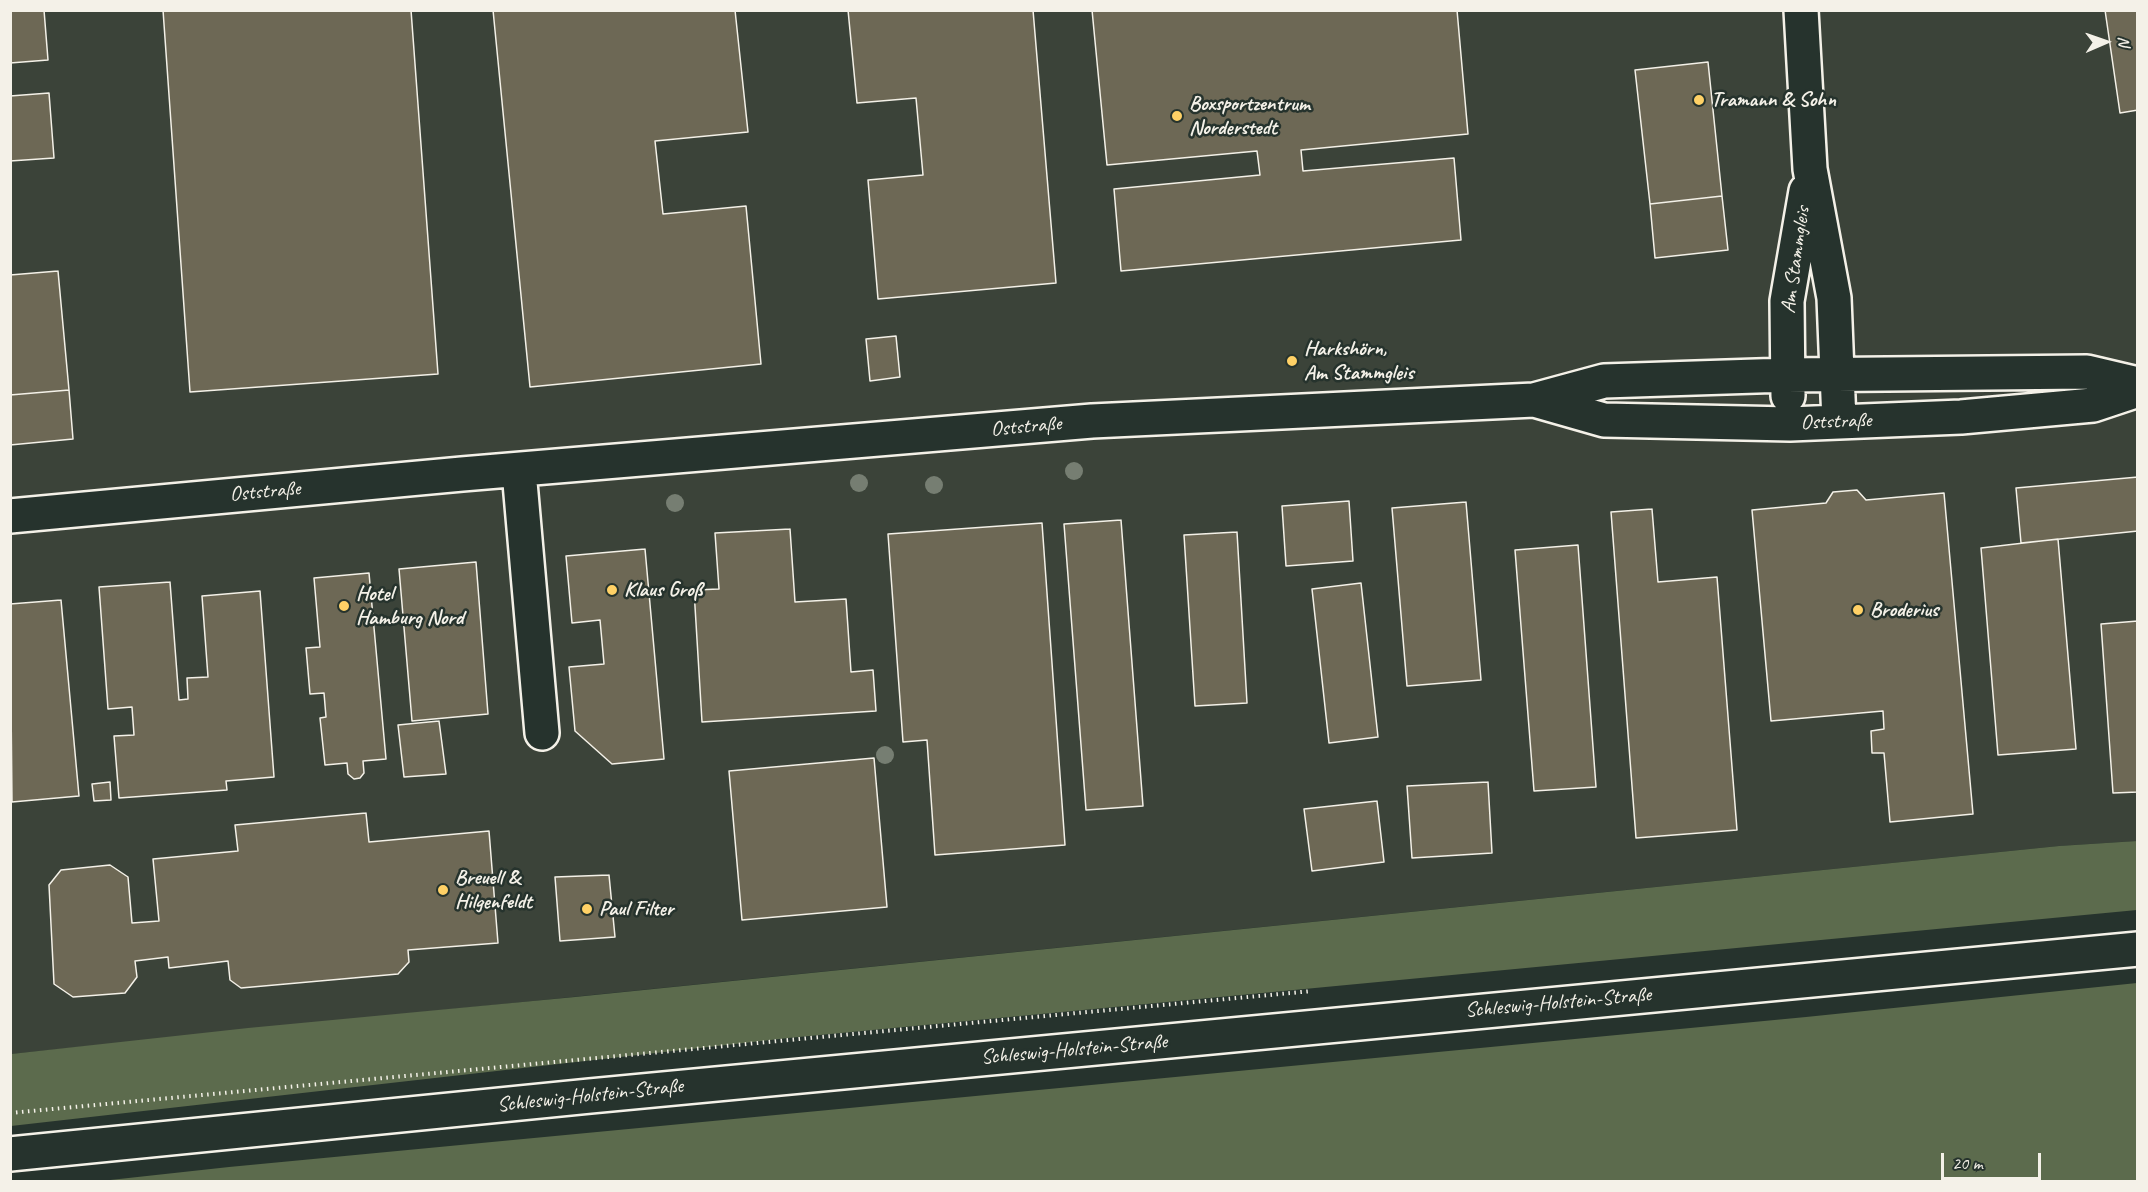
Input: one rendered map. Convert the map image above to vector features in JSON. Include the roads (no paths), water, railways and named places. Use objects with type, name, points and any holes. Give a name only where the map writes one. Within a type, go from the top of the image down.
[{"type":"street","name":"Am Stammgleis","points":[[1801,10],[1810,169],[1834,298],[1839,422]]},
{"type":"street","name":"Am Stammgleis","points":[[1790,423],[1787,375],[1787,301],[1810,169]]},
{"type":"street","name":"Oststraße","points":[[10,516],[462,474],[1092,421],[1534,400],[1604,381],[1787,375],[2087,372],[2138,384]]},
{"type":"street","name":"Oststraße","points":[[1534,400],[1604,420],[1790,423],[1961,417],[2093,405],[2138,390]]},
{"type":"street","points":[[519,471],[542,733]]},
{"type":"street","name":"Schleswig-Holstein-Straße","points":[[10,1154],[662,1089],[2138,949]]},
{"type":"place","name":"Tramann & Sohn","points":[[1699,100]]},
{"type":"place","name":"Boxsportzentrum Norderstedt","points":[[1177,116]]},
{"type":"place","name":"Harkshörn, Am Stammgleis","points":[[1292,361]]},
{"type":"place","name":"Klaus Groß","points":[[612,590]]},
{"type":"place","name":"Hotel Hamburg Nord","points":[[344,606]]},
{"type":"place","name":"Broderius","points":[[1858,610]]},
{"type":"place","name":"Breuell & Hilgenfeldt","points":[[443,890]]},
{"type":"place","name":"Paul Filter","points":[[587,909]]}]
